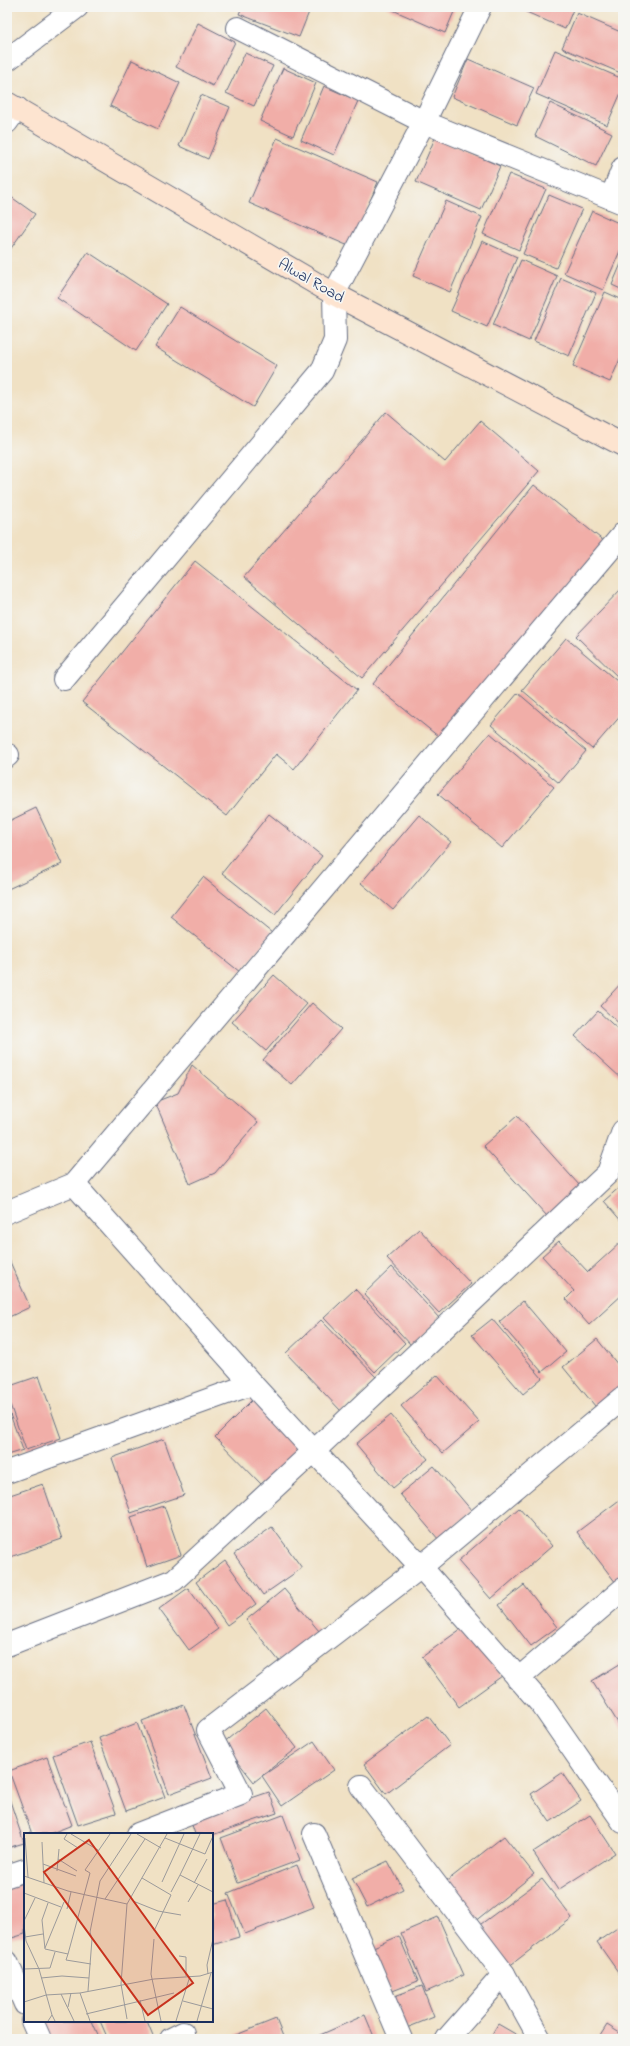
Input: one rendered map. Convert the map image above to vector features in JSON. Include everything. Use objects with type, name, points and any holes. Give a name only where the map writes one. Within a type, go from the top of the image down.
[{"type":"main road","name":"Alwal Road","points":[[10,111],[334,294],[623,445]]},
{"type":"street","points":[[7,60],[77,7]]},
{"type":"street","points":[[64,679],[322,371],[335,340],[334,294],[424,122],[480,7]]},
{"type":"street","points":[[238,28],[424,122],[617,201],[623,168]]},
{"type":"street","points":[[7,1212],[74,1184],[623,534]]},
{"type":"street","points":[[7,1645],[174,1580],[314,1451],[608,1172],[623,1131]]},
{"type":"street","points":[[74,1184],[252,1384],[421,1567],[542,1706],[623,1822]]},
{"type":"street","points":[[7,1472],[252,1384]]},
{"type":"street","points":[[142,1833],[240,1794],[208,1730],[421,1567],[623,1398]]},
{"type":"street","points":[[518,1679],[623,1589]]},
{"type":"street","points":[[361,1786],[504,1974],[540,2039]]},
{"type":"street","points":[[314,1834],[400,2039]]},
{"type":"street","points":[[7,1876],[24,1870]]},
{"type":"street","points":[[7,1962],[24,2002]]},
{"type":"street","points":[[447,2039],[504,1974]]},
{"type":"street","points":[[32,2022],[40,2039]]},
{"type":"building","points":[[242,7],[311,7],[299,37],[239,14]]},
{"type":"building","points":[[386,7],[456,7],[445,33]]},
{"type":"building","points":[[515,7],[574,7],[565,29]]},
{"type":"building","points":[[577,13],[623,33],[623,74],[562,48]]},
{"type":"building","points":[[198,23],[235,42],[213,86],[176,67]]},
{"type":"building","points":[[555,50],[623,79],[623,88],[607,125],[536,94]]},
{"type":"building","points":[[245,53],[273,66],[254,106],[226,93]]},
{"type":"building","points":[[468,59],[534,88],[517,125],[452,97]]},
{"type":"building","points":[[132,60],[180,83],[158,129],[110,106]]},
{"type":"building","points":[[283,68],[316,83],[293,136],[260,121]]},
{"type":"building","points":[[324,86],[358,101],[334,155],[301,140]]},
{"type":"building","points":[[201,95],[230,107],[208,159],[179,146]]},
{"type":"building","points":[[550,103],[612,133],[596,166],[535,136]]},
{"type":"building","points":[[277,138],[378,182],[351,247],[249,203]]},
{"type":"building","points":[[435,138],[500,166],[481,210],[416,182]]},
{"type":"building","points":[[509,174],[546,189],[519,250],[483,234]]},
{"type":"building","points":[[7,194],[35,214],[7,254]]},
{"type":"building","points":[[549,195],[582,209],[556,268],[523,254]]},
{"type":"building","points":[[446,201],[482,217],[450,292],[413,276]]},
{"type":"building","points":[[592,211],[623,225],[623,244],[603,290],[564,273]]},
{"type":"building","points":[[482,241],[517,257],[487,327],[451,311]]},
{"type":"building","points":[[88,252],[167,304],[136,351],[57,298]]},
{"type":"building","points":[[623,259],[623,290],[612,285]]},
{"type":"building","points":[[521,260],[557,276],[529,341],[493,325]]},
{"type":"building","points":[[561,278],[596,293],[569,356],[534,341]]},
{"type":"building","points":[[605,292],[623,300],[623,352],[610,382],[573,366]]},
{"type":"building","points":[[180,307],[277,366],[253,407],[155,347]]},
{"type":"building","points":[[386,412],[445,462],[480,421],[539,471],[362,678],[244,577]]},
{"type":"building","points":[[534,485],[605,542],[444,741],[373,684]]},
{"type":"building","points":[[195,561],[357,690],[294,769],[276,754],[227,816],[82,702]]},
{"type":"building","points":[[623,587],[623,682],[576,636]]},
{"type":"building","points":[[566,638],[623,686],[623,713],[592,749],[522,690]]},
{"type":"building","points":[[518,693],[586,751],[559,783],[491,725]]},
{"type":"building","points":[[490,733],[554,787],[502,848],[438,794]]},
{"type":"building","points":[[36,808],[62,864],[8,889],[7,822]]},
{"type":"building","points":[[269,814],[322,856],[275,915],[222,873]]},
{"type":"building","points":[[419,815],[451,842],[393,910],[361,883]]},
{"type":"building","points":[[203,877],[272,933],[240,972],[171,917]]},
{"type":"building","points":[[274,975],[307,1004],[266,1051],[232,1022]]},
{"type":"building","points":[[623,981],[623,1027],[600,1006]]},
{"type":"building","points":[[312,1003],[341,1029],[292,1085],[263,1060]]},
{"type":"building","points":[[598,1011],[623,1034],[623,1076],[621,1078],[575,1036]]},
{"type":"building","points":[[192,1065],[258,1122],[215,1173],[190,1184],[155,1102],[178,1093]]},
{"type":"building","points":[[517,1116],[580,1186],[547,1216],[483,1146]]},
{"type":"building","points":[[623,1184],[623,1223],[604,1201]]},
{"type":"building","points":[[419,1229],[471,1284],[439,1313],[387,1258]]},
{"type":"building","points":[[559,1241],[588,1272],[621,1242],[623,1244],[623,1294],[589,1325],[566,1299],[574,1291],[542,1256]]},
{"type":"building","points":[[7,1255],[30,1307],[7,1318]]},
{"type":"building","points":[[392,1267],[440,1319],[411,1345],[364,1294]]},
{"type":"building","points":[[355,1289],[405,1343],[375,1372],[324,1318]]},
{"type":"building","points":[[523,1301],[566,1352],[542,1372],[499,1322]]},
{"type":"building","points":[[492,1319],[542,1378],[523,1394],[472,1335]]},
{"type":"building","points":[[321,1320],[376,1377],[341,1411],[286,1353]]},
{"type":"building","points":[[597,1339],[623,1371],[623,1393],[600,1412],[563,1367]]},
{"type":"building","points":[[437,1375],[479,1422],[443,1453],[401,1406]]},
{"type":"building","points":[[39,1376],[61,1438],[26,1450],[7,1396],[7,1387]]},
{"type":"building","points":[[252,1400],[300,1448],[263,1486],[215,1437]]},
{"type":"building","points":[[7,1406],[23,1450],[7,1455]]},
{"type":"building","points":[[391,1415],[428,1459],[393,1488],[356,1444]]},
{"type":"building","points":[[164,1439],[184,1495],[131,1513],[112,1458]]},
{"type":"building","points":[[434,1466],[472,1511],[439,1540],[400,1494]]},
{"type":"building","points":[[43,1484],[62,1539],[7,1558],[7,1496]]},
{"type":"building","points":[[622,1498],[623,1578],[616,1583],[577,1532]]},
{"type":"building","points":[[164,1506],[181,1555],[147,1567],[131,1517]]},
{"type":"building","points":[[519,1508],[552,1546],[491,1599],[458,1561]]},
{"type":"building","points":[[272,1527],[302,1568],[263,1595],[234,1554]]},
{"type":"building","points":[[225,1560],[256,1604],[227,1625],[196,1582]]},
{"type":"building","points":[[524,1585],[557,1627],[531,1646],[499,1605]]},
{"type":"building","points":[[188,1588],[218,1629],[189,1650],[159,1609]]},
{"type":"building","points":[[284,1589],[319,1631],[280,1662],[246,1620]]},
{"type":"building","points":[[465,1626],[502,1676],[459,1707],[422,1657]]},
{"type":"building","points":[[623,1662],[623,1731],[592,1681]]},
{"type":"building","points":[[184,1705],[212,1778],[169,1794],[142,1721]]},
{"type":"building","points":[[266,1708],[297,1748],[254,1782],[223,1743]]},
{"type":"building","points":[[428,1716],[450,1745],[386,1794],[364,1764]]},
{"type":"building","points":[[137,1723],[165,1797],[126,1811],[99,1738]]},
{"type":"building","points":[[314,1741],[334,1770],[282,1806],[262,1776]]},
{"type":"building","points":[[90,1742],[116,1813],[78,1825],[53,1755]]},
{"type":"building","points":[[47,1757],[72,1825],[52,1833],[32,1833],[9,1771]]},
{"type":"building","points":[[562,1773],[581,1801],[550,1822],[531,1794]]},
{"type":"building","points":[[7,1792],[24,1843],[7,1848]]},
{"type":"building","points":[[269,1792],[277,1813],[213,1835],[213,1833],[195,1833],[190,1819]]},
{"type":"building","points":[[283,1815],[300,1860],[238,1883],[221,1838]]},
{"type":"building","points":[[590,1815],[615,1853],[558,1890],[533,1852]]},
{"type":"building","points":[[504,1836],[534,1874],[474,1922],[443,1884]]},
{"type":"building","points":[[388,1861],[403,1889],[367,1907],[352,1878]]},
{"type":"building","points":[[297,1865],[314,1907],[245,1934],[228,1893]]},
{"type":"building","points":[[542,1879],[572,1918],[508,1967],[477,1927]]},
{"type":"building","points":[[24,1880],[24,1934],[12,1938],[7,1921],[7,1886]]},
{"type":"building","points":[[227,1900],[239,1937],[213,1945],[213,1904]]},
{"type":"building","points":[[438,1917],[464,1975],[426,1992],[401,1933]]},
{"type":"building","points":[[623,1924],[623,1979],[597,1942]]},
{"type":"building","points":[[399,1936],[418,1981],[390,1992],[371,1948]]},
{"type":"building","points":[[422,1986],[434,2017],[404,2029],[392,1997]]},
{"type":"building","points":[[365,2015],[375,2039],[311,2039]]},
{"type":"building","points":[[276,2019],[284,2039],[226,2039]]},
{"type":"building","points":[[39,2022],[92,2022],[100,2039],[47,2039]]},
{"type":"building","points":[[100,2022],[147,2022],[154,2038],[108,2039]]},
{"type":"building","points":[[498,2024],[524,2039],[489,2039]]},
{"type":"building","points":[[607,2025],[623,2035],[622,2039],[598,2039]]}]
